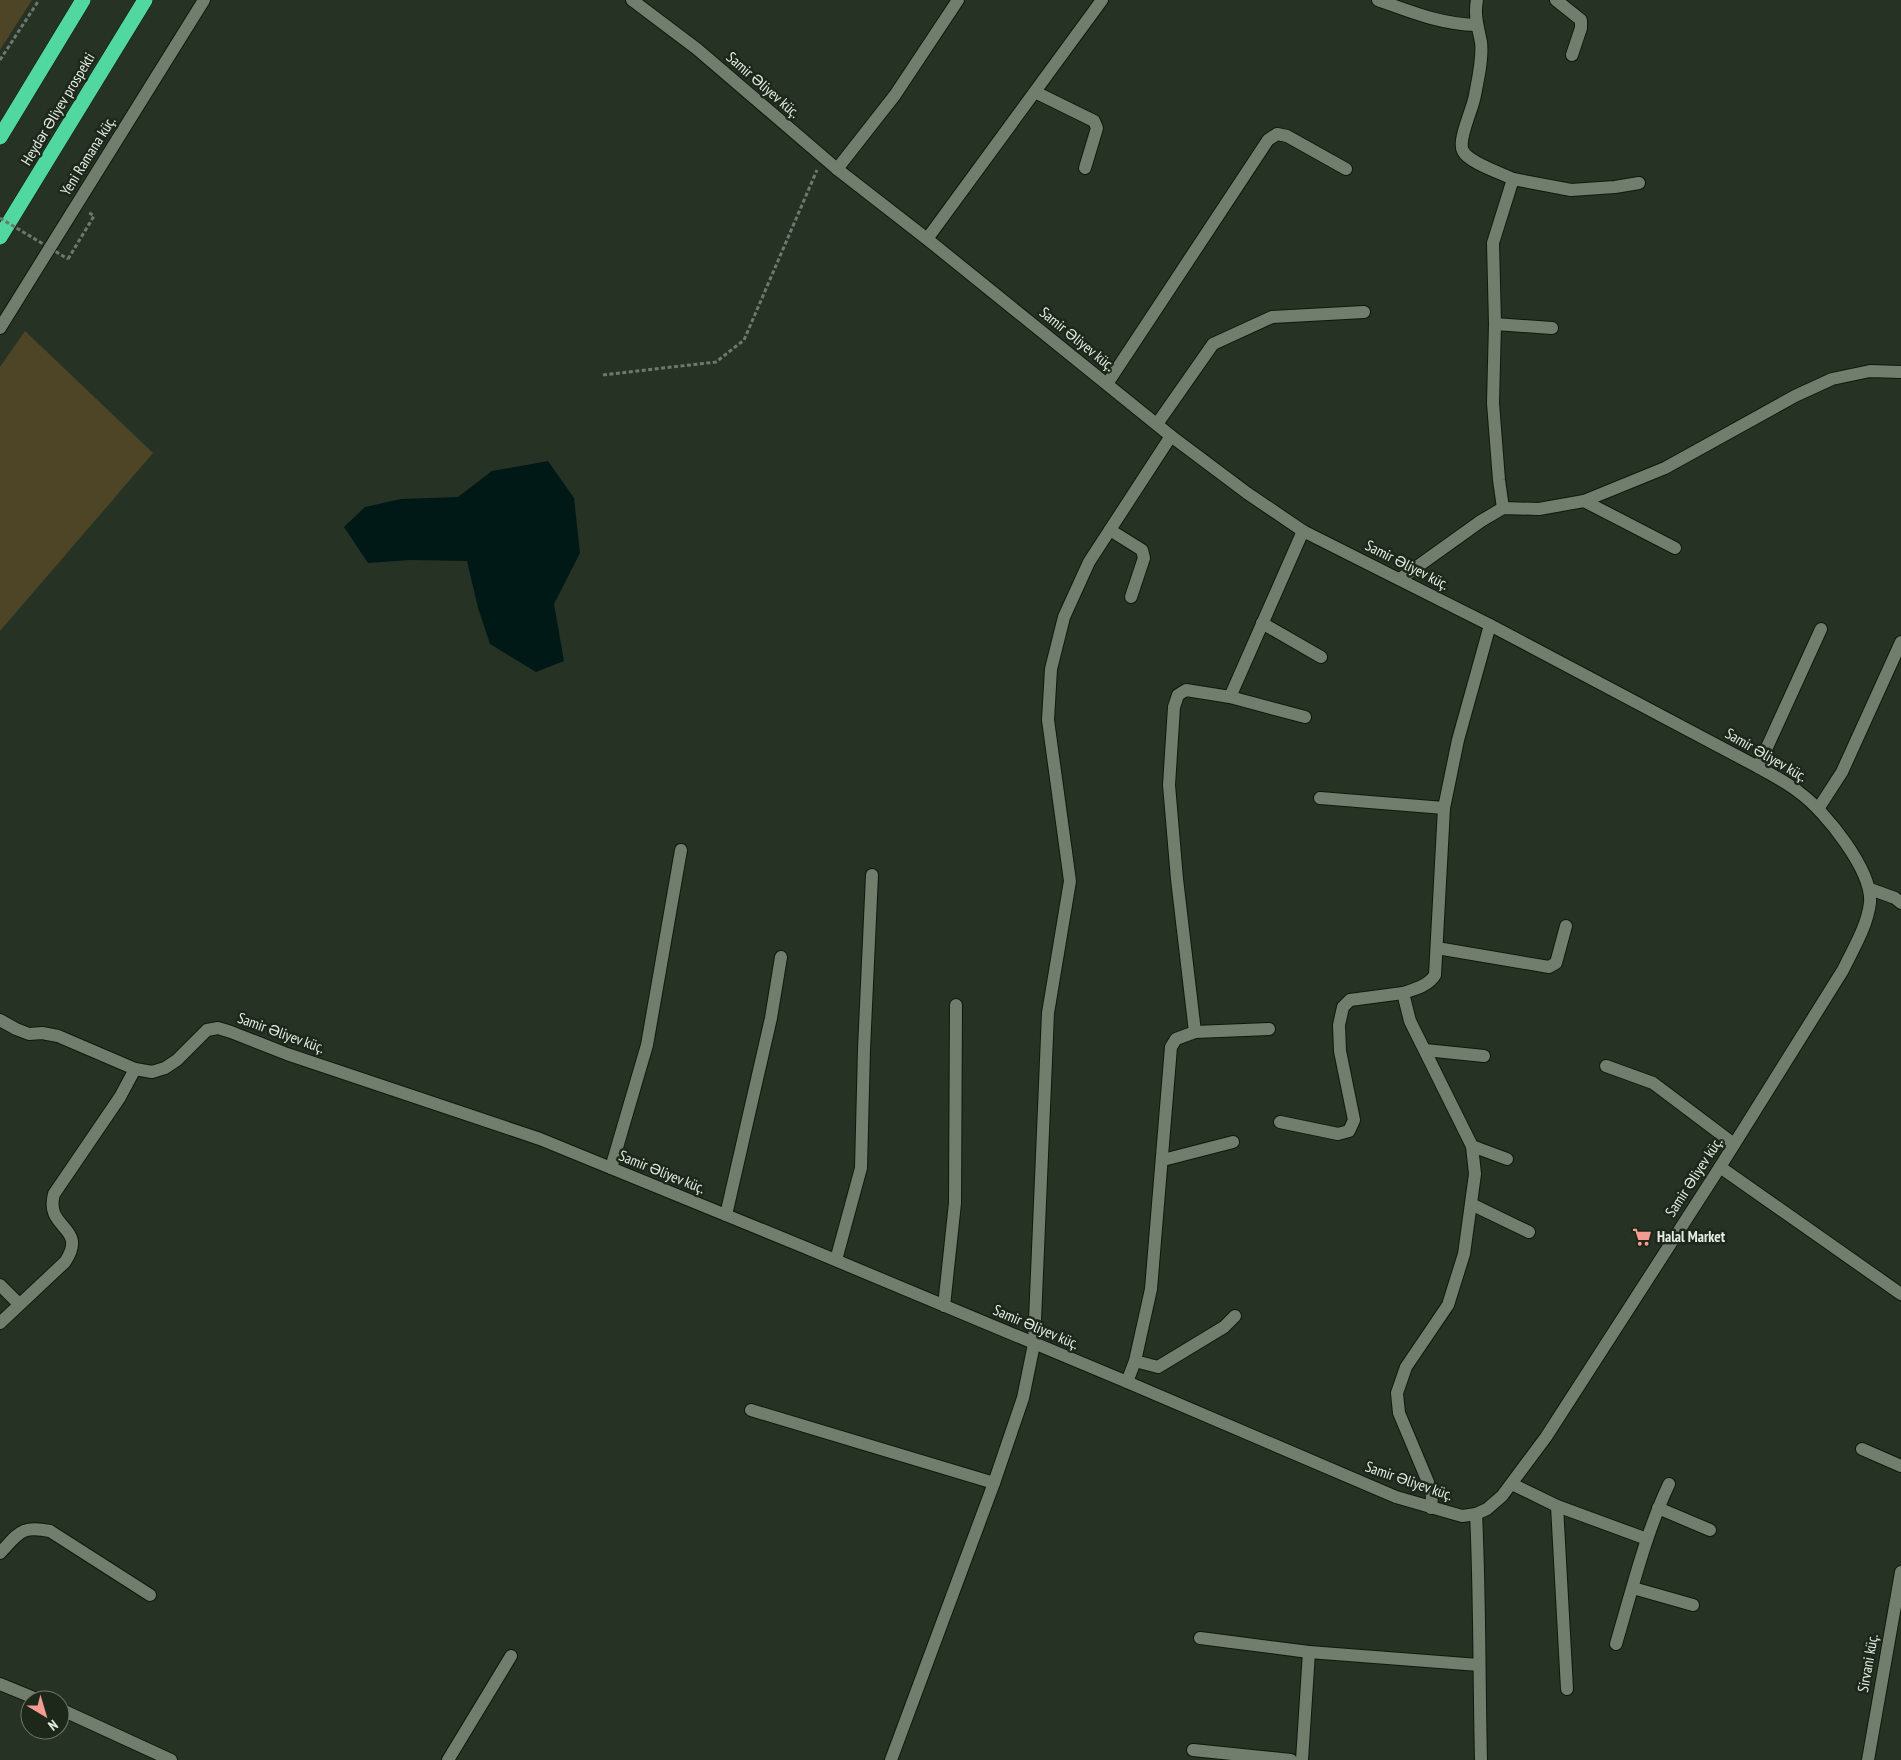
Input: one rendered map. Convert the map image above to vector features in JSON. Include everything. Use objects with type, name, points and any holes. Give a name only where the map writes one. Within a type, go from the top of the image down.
[{"type":"highway","points":[[0,137],[83,0]]},
{"type":"highway","name":"Heydər Əliyev prospekti","points":[[0,237],[145,0]]},
{"type":"street","name":"Yeni Ramana küç.","points":[[0,328],[204,0]]},
{"type":"street","name":"Samir Əliyev küç.","points":[[0,1020],[16,1030],[29,1034],[42,1033],[58,1036],[135,1069],[152,1072],[165,1068],[176,1060],[207,1030],[218,1028],[532,1137],[836,1260],[1396,1497],[1462,1516],[1476,1514],[1487,1509],[1512,1484],[1546,1437],[1720,1167],[1842,970],[1856,944],[1870,904],[1870,889],[1865,876],[1851,852],[1818,808],[1800,792],[1758,767],[1400,578],[1303,531],[1247,494],[1171,436],[927,239],[824,159],[697,48],[632,0]]},
{"type":"street","points":[[837,169],[895,95],[958,0]]},
{"type":"street","points":[[927,239],[1102,0]]},
{"type":"street","points":[[1378,0],[1436,21],[1476,25]]},
{"type":"street","points":[[1477,0],[1475,9],[1476,25],[1481,42],[1481,54],[1475,97],[1462,141],[1462,150],[1470,159],[1513,178],[1571,190],[1615,187],[1639,183]]},
{"type":"street","points":[[1556,0],[1581,20],[1582,28],[1572,55]]},
{"type":"street","points":[[1035,92],[1094,121],[1097,128],[1085,168]]},
{"type":"street","points":[[1107,384],[1268,140],[1277,134],[1286,136],[1346,168]]},
{"type":"street","points":[[1503,508],[1493,403],[1495,324],[1493,244],[1513,178]]},
{"type":"street","points":[[1157,424],[1213,344],[1272,317],[1364,312]]},
{"type":"street","points":[[1495,324],[1552,328]]},
{"type":"street","points":[[1400,578],[1481,521],[1503,508],[1539,509],[1584,501],[1665,468],[1794,396],[1832,379],[1870,371],[1901,372]]},
{"type":"street","points":[[891,1760],[994,1483],[1022,1398],[1030,1355],[1034,1344],[1048,1013],[1070,881],[1048,720],[1051,670],[1064,617],[1090,562],[1171,436]]},
{"type":"street","points":[[1584,501],[1676,548]]},
{"type":"street","points":[[1110,530],[1142,550],[1144,558],[1130,597]]},
{"type":"street","points":[[1230,697],[1303,531]]},
{"type":"street","points":[[1262,623],[1320,657]]},
{"type":"street","points":[[1280,1122],[1338,1134],[1349,1131],[1354,1120],[1340,1051],[1339,1025],[1343,1007],[1350,1000],[1403,993],[1420,987],[1435,975],[1444,808],[1458,740],[1490,625]]},
{"type":"street","points":[[1758,767],[1821,629]]},
{"type":"street","points":[[1818,808],[1842,772],[1901,642]]},
{"type":"street","points":[[1195,1032],[1177,879],[1169,785],[1174,707],[1178,695],[1186,690],[1230,697],[1305,717]]},
{"type":"street","points":[[1320,798],[1444,808]]},
{"type":"street","points":[[611,1168],[647,1045],[681,850]]},
{"type":"street","points":[[836,1260],[861,1168],[872,875]]},
{"type":"street","points":[[1870,889],[1895,898],[1901,903]]},
{"type":"street","points":[[1437,948],[1549,967],[1556,963],[1566,926]]},
{"type":"street","points":[[726,1215],[771,1018],[781,957]]},
{"type":"street","points":[[1403,993],[1410,1021],[1472,1146],[1475,1174],[1464,1254],[1448,1305],[1406,1367],[1397,1393],[1399,1413],[1428,1482],[1432,1496],[1431,1508]]},
{"type":"street","points":[[944,1306],[955,1203],[956,1005]]},
{"type":"street","points":[[1127,1382],[1135,1361],[1151,1289],[1171,1048],[1176,1039],[1195,1032],[1269,1029]]},
{"type":"street","points":[[1424,1050],[1484,1056]]},
{"type":"street","points":[[1606,1066],[1653,1083],[1734,1144]]},
{"type":"street","points":[[0,1323],[65,1262],[73,1250],[73,1240],[54,1214],[51,1204],[54,1194],[120,1097],[135,1069]]},
{"type":"street","points":[[1163,1160],[1233,1142]]},
{"type":"street","points":[[1472,1146],[1507,1159]]},
{"type":"street","points":[[1720,1167],[1901,1294]]},
{"type":"street","points":[[1471,1204],[1529,1232]]},
{"type":"street","points":[[0,1285],[19,1304]]},
{"type":"street","points":[[1135,1361],[1158,1367],[1224,1327],[1235,1316]]},
{"type":"street","points":[[751,1410],[994,1483]]},
{"type":"street","points":[[1862,1449],[1901,1466]]},
{"type":"street","points":[[1512,1484],[1557,1506],[1647,1539]]},
{"type":"street","points":[[1616,1644],[1647,1539],[1669,1484]]},
{"type":"street","points":[[1557,1506],[1567,1688]]},
{"type":"street","points":[[1658,1508],[1710,1530]]},
{"type":"street","points":[[1476,1514],[1480,1588],[1481,1760]]},
{"type":"street","points":[[0,1553],[19,1533],[33,1528],[50,1532],[150,1596]]},
{"type":"street","name":"Sirvani küç.","points":[[1868,1760],[1901,1572]]},
{"type":"street","points":[[1633,1588],[1693,1605]]},
{"type":"street","points":[[1200,1638],[1309,1652],[1479,1665]]},
{"type":"street","points":[[1302,1760],[1309,1652]]},
{"type":"street","points":[[448,1760],[512,1656]]},
{"type":"street","points":[[0,1684],[20,1692]]},
{"type":"street","points":[[70,1714],[172,1760]]},
{"type":"street","points":[[1193,1750],[1290,1760]]},
{"type":"path","points":[[0,60],[38,0]]},
{"type":"path","points":[[603,375],[716,362],[744,340],[807,191],[824,159]]},
{"type":"path","points":[[0,218],[68,259],[94,216]]},
{"type":"shaded area","points":[[0,0],[32,0],[0,50]]},
{"type":"shaded area","points":[[25,331],[153,453],[0,631],[0,367]]},
{"type":"water","points":[[548,461],[574,498],[580,553],[554,604],[564,661],[536,672],[490,644],[478,608],[467,561],[411,560],[368,563],[344,527],[365,507],[401,499],[458,497],[492,471]]},
{"type":"place","name":"Halal Market","points":[[1642,1237]]}]
